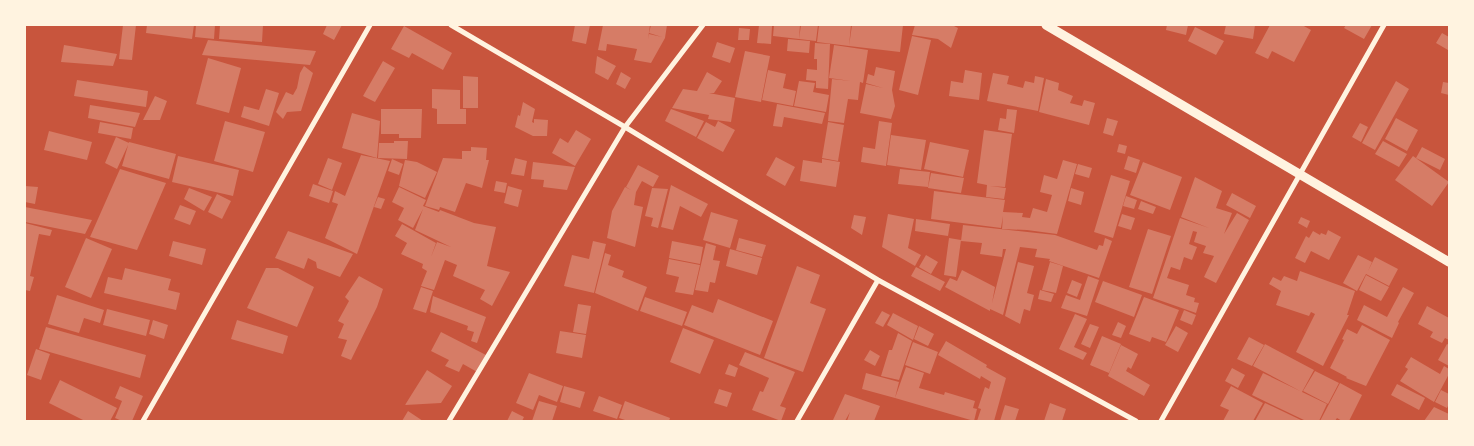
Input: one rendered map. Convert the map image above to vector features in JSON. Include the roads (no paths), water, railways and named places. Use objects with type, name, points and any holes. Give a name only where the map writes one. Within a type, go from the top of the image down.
[{"type":"street","points":[[143,421],[370,25]]},
{"type":"street","points":[[451,25],[625,127],[878,280],[1136,421]]},
{"type":"street","points":[[449,421],[625,127],[703,25]]},
{"type":"street","points":[[1046,25],[1449,262]]},
{"type":"street","points":[[1161,421],[1384,25]]},
{"type":"street","points":[[796,421],[878,280]]}]
